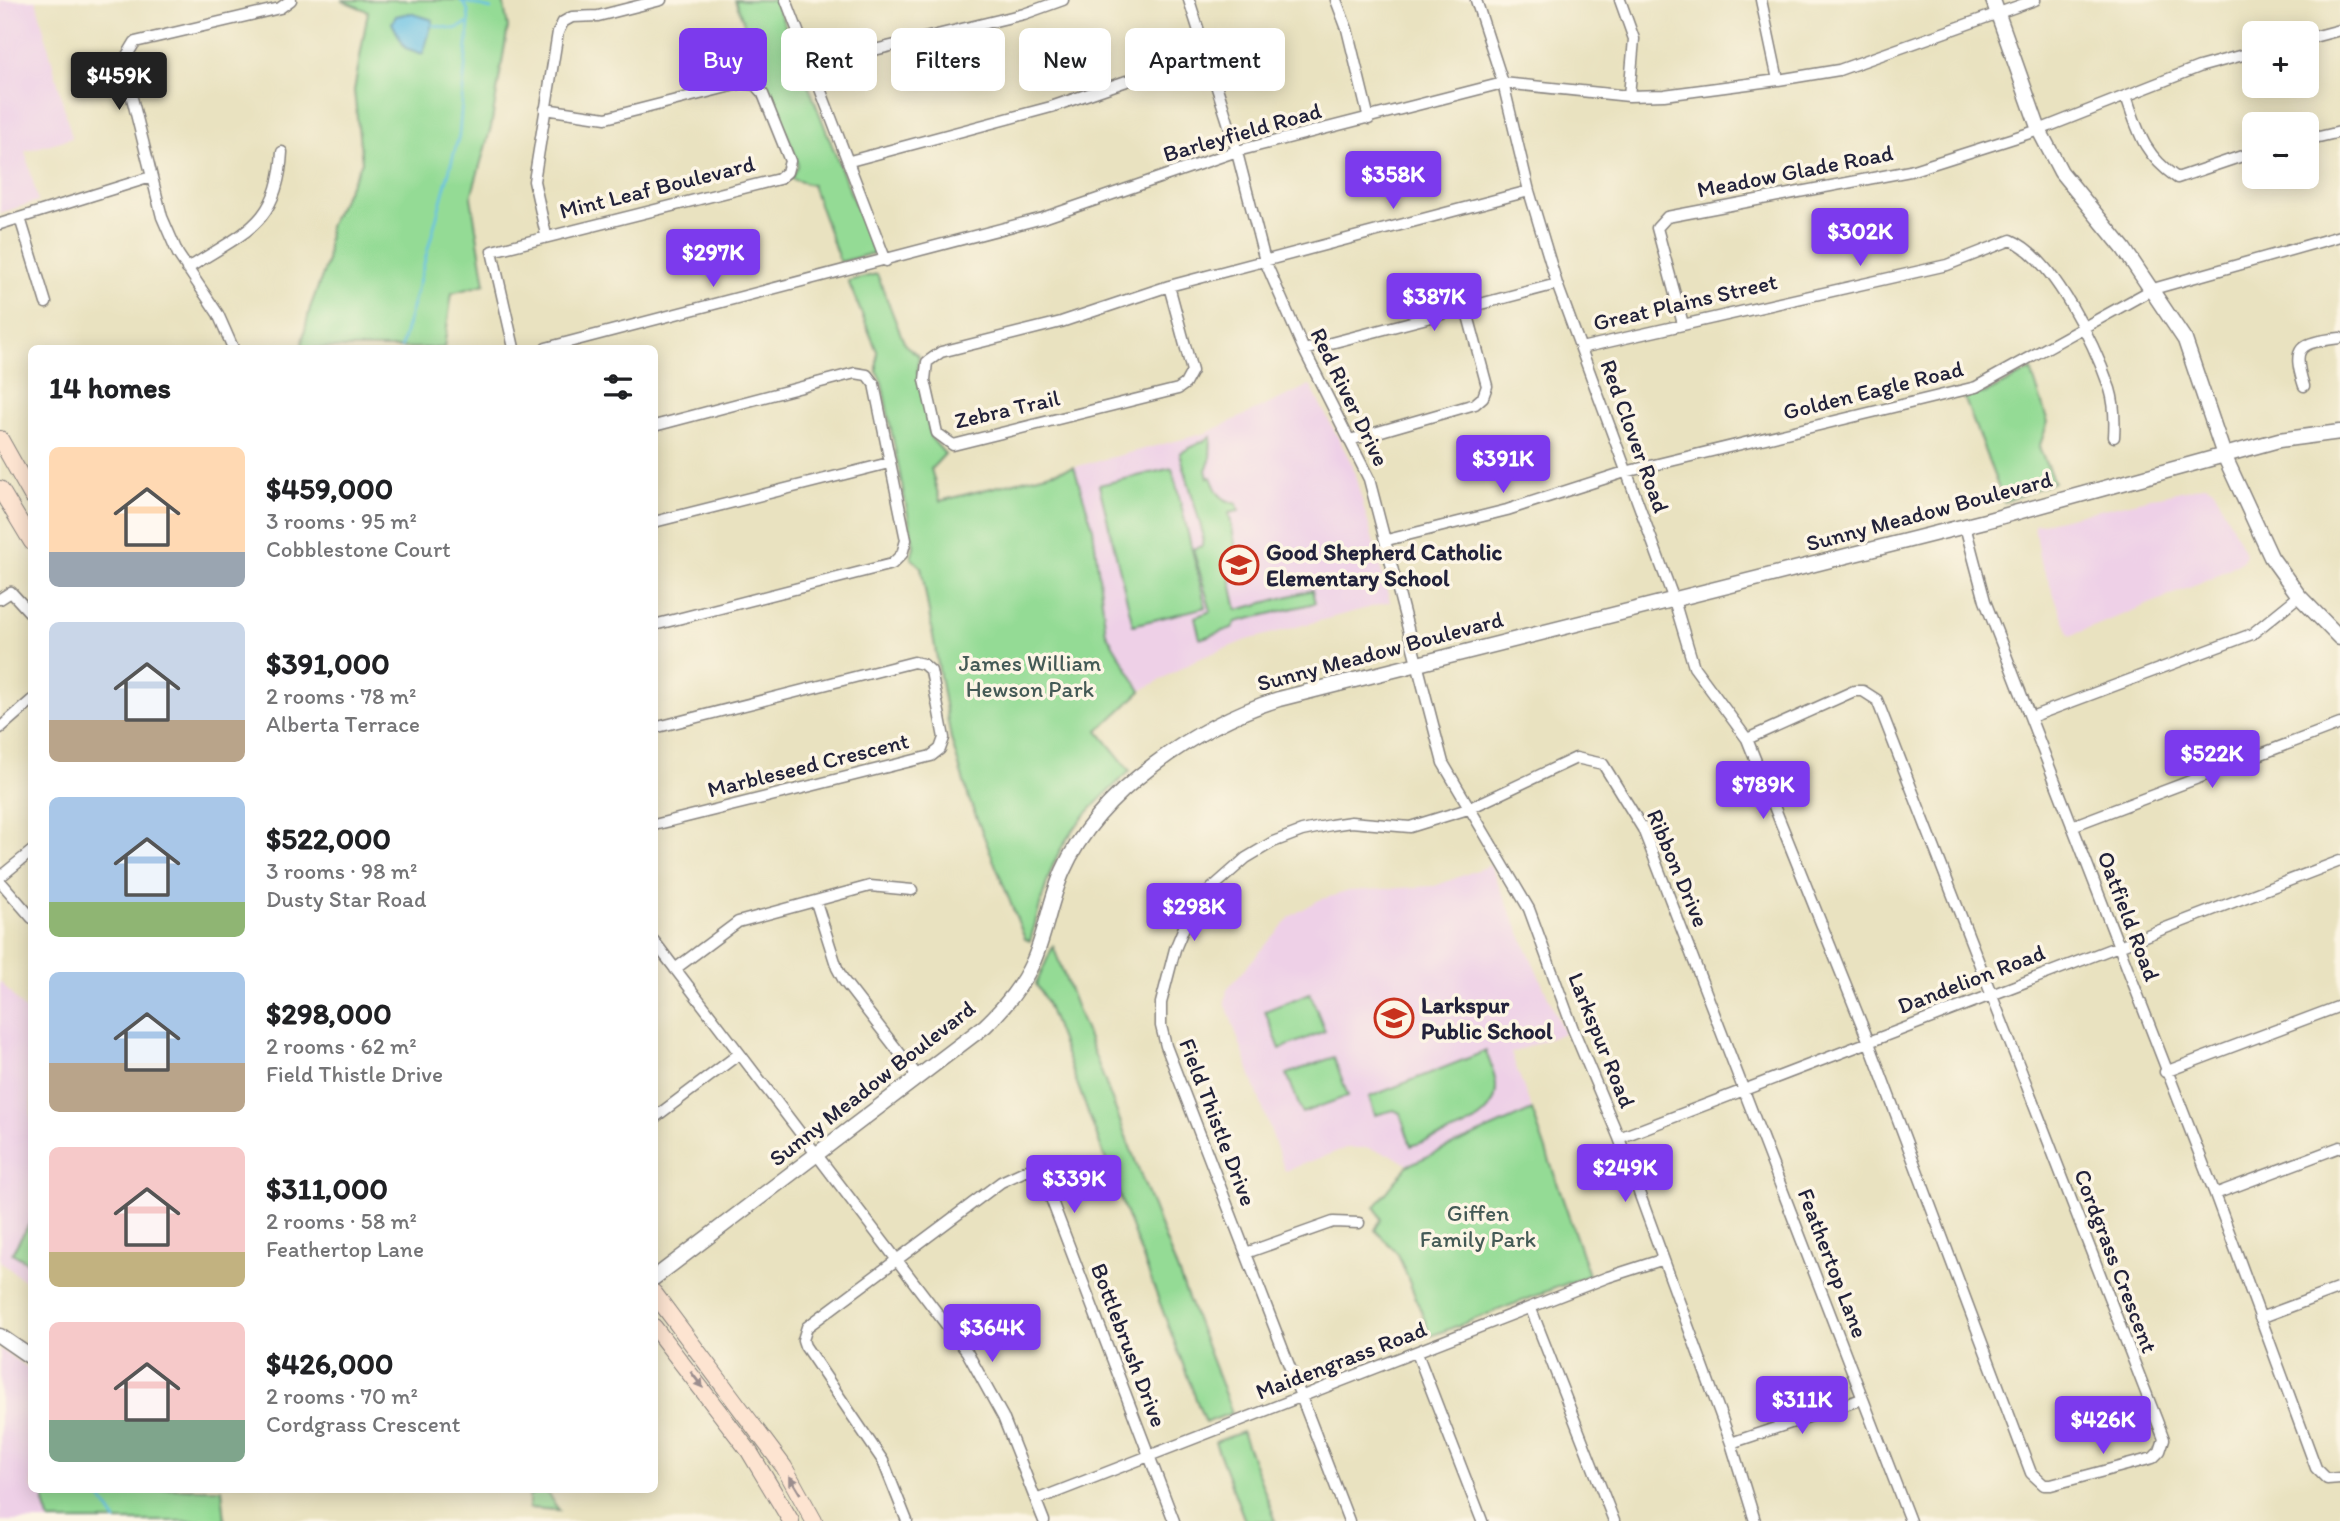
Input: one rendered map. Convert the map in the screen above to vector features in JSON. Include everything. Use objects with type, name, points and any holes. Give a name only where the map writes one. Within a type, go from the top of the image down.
[{"type":"main road","points":[[0,439],[28,489]]},
{"type":"main road","points":[[0,489],[28,535]]},
{"type":"main road","points":[[658,1298],[784,1467],[814,1521]]},
{"type":"main road","points":[[658,1332],[749,1451],[791,1521]]},
{"type":"street","points":[[232,345],[218,314],[187,269],[162,217],[123,62],[130,46],[280,8],[291,0]]},
{"type":"street","points":[[546,236],[534,181],[558,32],[563,22],[572,17],[598,16],[661,0]]},
{"type":"street","points":[[786,0],[797,28]]},
{"type":"street","points":[[877,49],[1024,14],[1063,0]]},
{"type":"street","name":"Red River Drive","points":[[1189,0],[1199,28]]},
{"type":"street","points":[[1336,0],[1347,29],[1369,118]]},
{"type":"street","name":"Red Clover Road","points":[[1476,0],[1503,83],[1529,191],[1557,284],[1674,600],[1695,667],[1747,739],[1868,1040]]},
{"type":"street","points":[[1620,0],[1634,39],[1629,96]]},
{"type":"street","points":[[1760,0],[1778,80]]},
{"type":"street","name":"Barleyfield Road","points":[[558,345],[887,261],[1043,218],[1237,151],[1503,83],[1629,96],[1664,95],[1778,80],[1839,70],[1995,7],[2035,0]]},
{"type":"street","points":[[1995,7],[2039,130],[2062,172],[2153,289],[2185,340],[2224,455],[2271,557],[2299,596],[2340,638]]},
{"type":"street","points":[[2319,36],[2340,30]]},
{"type":"street","points":[[2039,130],[2199,67],[2242,55]]},
{"type":"street","points":[[850,161],[1051,107],[1125,82]]},
{"type":"street","name":"Mint Leaf Boulevard","points":[[513,345],[492,251],[779,179],[787,172],[790,161],[763,94],[755,85],[743,83],[606,118],[544,109]]},
{"type":"street","points":[[822,91],[887,261]]},
{"type":"street","name":"Red River Drive","points":[[1219,91],[1265,261],[1304,350],[1368,479],[1387,540],[1417,664]]},
{"type":"street","points":[[2126,96],[2143,145],[2156,163],[2177,178],[2242,156]]},
{"type":"street","name":"Meadow Glade Road","points":[[1683,324],[1657,228],[1667,216],[1910,171],[2039,130]]},
{"type":"street","points":[[2319,137],[2340,132]]},
{"type":"street","points":[[187,269],[263,218],[280,183],[282,152]]},
{"type":"street","points":[[0,224],[151,177]]},
{"type":"street","name":"Zebra Trail","points":[[1169,286],[1192,371],[1185,384],[1178,389],[953,445],[937,433],[925,380],[927,362],[941,352],[1061,322],[1169,286],[1529,191]]},
{"type":"street","points":[[20,218],[46,303]]},
{"type":"street","name":"Golden Eagle Road","points":[[1387,540],[1507,510],[1625,472],[1976,387],[2153,289],[2340,236]]},
{"type":"street","name":"Great Plains Street","points":[[1581,348],[1947,265],[2011,240],[2019,243],[2054,278],[2082,328]]},
{"type":"street","points":[[1304,350],[1557,284]]},
{"type":"street","points":[[1350,440],[1475,404],[1483,397],[1487,386],[1466,309]]},
{"type":"street","points":[[2082,328],[2110,390],[2115,415],[2114,437]]},
{"type":"street","points":[[2304,386],[2296,360],[2297,352],[2304,346],[2340,338]]},
{"type":"street","points":[[658,425],[855,373],[867,375],[874,384],[906,541],[902,554],[892,564],[658,624]]},
{"type":"street","name":"Sunny Meadow Boulevard","points":[[658,1275],[975,1035],[1006,1004],[1033,963],[1059,882],[1076,847],[1101,815],[1160,760],[1205,730],[1256,706],[1965,526],[2279,440],[2340,432]]},
{"type":"street","points":[[658,521],[889,463]]},
{"type":"street","name":"Oatfield Road","points":[[1965,526],[1985,601],[2165,1072],[2215,1194],[2316,1468],[2327,1479],[2340,1478]]},
{"type":"street","points":[[0,599],[11,592],[28,611]]},
{"type":"street","points":[[2031,717],[2252,634],[2299,596]]},
{"type":"street","name":"Marbleseed Crescent","points":[[658,727],[914,662],[923,664],[931,671],[944,738],[940,749],[931,756],[658,824]]},
{"type":"street","name":"Larkspur Road","points":[[1417,664],[1443,763],[1529,909],[1573,1029],[1619,1138],[1661,1260],[1731,1443],[1755,1521]]},
{"type":"street","points":[[1747,739],[1854,691],[1863,691],[1877,700],[1991,994]]},
{"type":"street","points":[[0,728],[28,704]]},
{"type":"street","points":[[2072,826],[2340,724]]},
{"type":"street","name":"Ribbon Drive","points":[[1468,809],[1576,758],[1603,764],[1643,829],[1745,1092]]},
{"type":"street","name":"Field Thistle Drive","points":[[1349,1521],[1161,1026],[1161,1003],[1175,949],[1195,906],[1246,858],[1282,838],[1302,831],[1351,822],[1410,827],[1468,809]]},
{"type":"street","points":[[28,854],[0,879],[28,913]]},
{"type":"street","name":"Dandelion Road","points":[[1619,1138],[1745,1092],[1868,1040],[2340,861]]},
{"type":"street","points":[[675,968],[738,922],[870,886],[912,890]]},
{"type":"street","points":[[816,902],[837,968],[844,981],[919,1078]]},
{"type":"street","points":[[658,946],[967,1352],[1003,1417],[1044,1521]]},
{"type":"street","name":"Cordgrass Crescent","points":[[1868,1040],[2036,1480],[2051,1485],[2153,1458],[2160,1451],[2164,1439],[1991,994]]},
{"type":"street","points":[[2165,1072],[2340,1006]]},
{"type":"street","points":[[658,1115],[739,1054]]},
{"type":"street","name":"Feathertop Lane","points":[[1745,1092],[1910,1521]]},
{"type":"street","points":[[2215,1194],[2340,1147]]},
{"type":"street","name":"Bottlebrush Drive","points":[[895,1258],[1001,1182],[1027,1170],[1036,1172],[1047,1188],[1149,1456]]},
{"type":"street","points":[[1245,1253],[1333,1222],[1359,1223]]},
{"type":"street","points":[[895,1258],[807,1327],[803,1340],[883,1461],[907,1521]]},
{"type":"street","name":"Maidengrass Road","points":[[1036,1500],[1608,1277],[1661,1260]]},
{"type":"street","points":[[2260,1318],[2340,1288]]},
{"type":"street","points":[[1531,1309],[1614,1521]]},
{"type":"street","points":[[0,1336],[28,1355]]},
{"type":"street","points":[[1417,1353],[1482,1521]]},
{"type":"street","points":[[1731,1443],[1862,1399]]},
{"type":"street","points":[[1149,1456],[1174,1521]]},
{"type":"shaded area","points":[[0,0],[36,0],[72,138],[25,151],[38,201],[0,213]]},
{"type":"shaded area","name":"Good Shepherd Catholic Elementary School","points":[[1310,385],[1352,464],[1390,602],[1247,640],[1195,660],[1141,691],[1106,633],[1093,528],[1074,467],[1206,433]]},
{"type":"shaded area","points":[[2207,485],[2214,489],[2246,555],[2242,561],[2211,579],[2070,636],[2039,557],[2034,525]]},
{"type":"shaded area","name":"Larkspur Public School","points":[[1490,865],[1564,1033],[1511,1053],[1532,1110],[1408,1165],[1392,1155],[1368,1148],[1346,1148],[1285,1171],[1225,1002],[1227,989],[1291,916],[1319,900],[1349,891],[1435,886]]},
{"type":"shaded area","points":[[0,981],[28,1014],[28,1284],[0,1261]]},
{"type":"shaded area","points":[[0,1349],[28,1368],[28,1493],[44,1493],[50,1521],[0,1521]]},
{"type":"green space","points":[[341,0],[503,0],[508,27],[491,127],[471,197],[485,284],[452,293],[444,345],[302,343],[310,308],[327,263],[329,226],[362,162],[354,91],[368,11]]},
{"type":"green space","points":[[735,0],[775,0],[786,28],[781,28],[781,91],[811,91],[874,253],[840,262],[812,185],[791,179],[798,166],[767,85],[767,28],[746,28]]},
{"type":"green space","name":"James William Hewson Park","points":[[877,274],[905,345],[919,356],[917,370],[931,438],[945,454],[931,469],[940,501],[1074,467],[1093,528],[1106,633],[1141,691],[1098,731],[1130,771],[1087,813],[1061,849],[1047,882],[1030,941],[1025,939],[969,799],[951,739],[921,567],[911,558],[914,546],[882,383],[877,372],[877,351],[848,281]]},
{"type":"green space","points":[[2031,370],[2048,422],[2039,448],[2054,482],[2004,502],[1964,397],[1986,393]]},
{"type":"green space","points":[[1211,437],[1210,461],[1206,470],[1208,478],[1211,477],[1217,492],[1223,498],[1237,504],[1239,511],[1229,513],[1240,569],[1229,573],[1237,610],[1312,590],[1315,603],[1236,622],[1232,628],[1200,639],[1195,617],[1211,611],[1193,549],[1202,546],[1203,534],[1180,453]]},
{"type":"green space","points":[[1172,468],[1206,607],[1133,625],[1099,485]]},
{"type":"green space","points":[[1053,946],[1232,1413],[1205,1423],[1046,1001],[1036,984]]},
{"type":"green space","points":[[1310,993],[1325,1031],[1280,1049],[1265,1011]]},
{"type":"green space","points":[[1486,1051],[1496,1083],[1493,1101],[1487,1112],[1464,1128],[1411,1146],[1400,1113],[1394,1110],[1375,1115],[1369,1097]]},
{"type":"green space","points":[[1334,1057],[1348,1096],[1302,1113],[1287,1074]]},
{"type":"green space","name":"Giffen Family Park","points":[[1532,1110],[1589,1275],[1431,1336],[1398,1254],[1375,1230],[1381,1219],[1375,1207],[1408,1165]]},
{"type":"green space","points":[[28,1226],[28,1262],[12,1253]]},
{"type":"green space","points":[[1242,1432],[1276,1521],[1245,1521],[1215,1442]]},
{"type":"green space","points":[[44,1493],[222,1493],[225,1521],[50,1521]]},
{"type":"green space","points":[[547,1493],[559,1510],[529,1508],[529,1496]]},
{"type":"water","points":[[410,13],[433,20],[423,54],[405,48],[392,23],[396,16]]},
{"type":"waterway","points":[[402,345],[459,135],[469,23],[468,10],[461,0]]},
{"type":"waterway","points":[[461,1],[491,9]]},
{"type":"waterway","points":[[432,25],[455,29],[469,23]]},
{"type":"waterway","points":[[98,1493],[116,1521]]},
{"type":"place","name":"Good Shepherd Catholic Elementary School","points":[[1239,565]]},
{"type":"place","name":"Larkspur Public School","points":[[1394,1018]]}]
